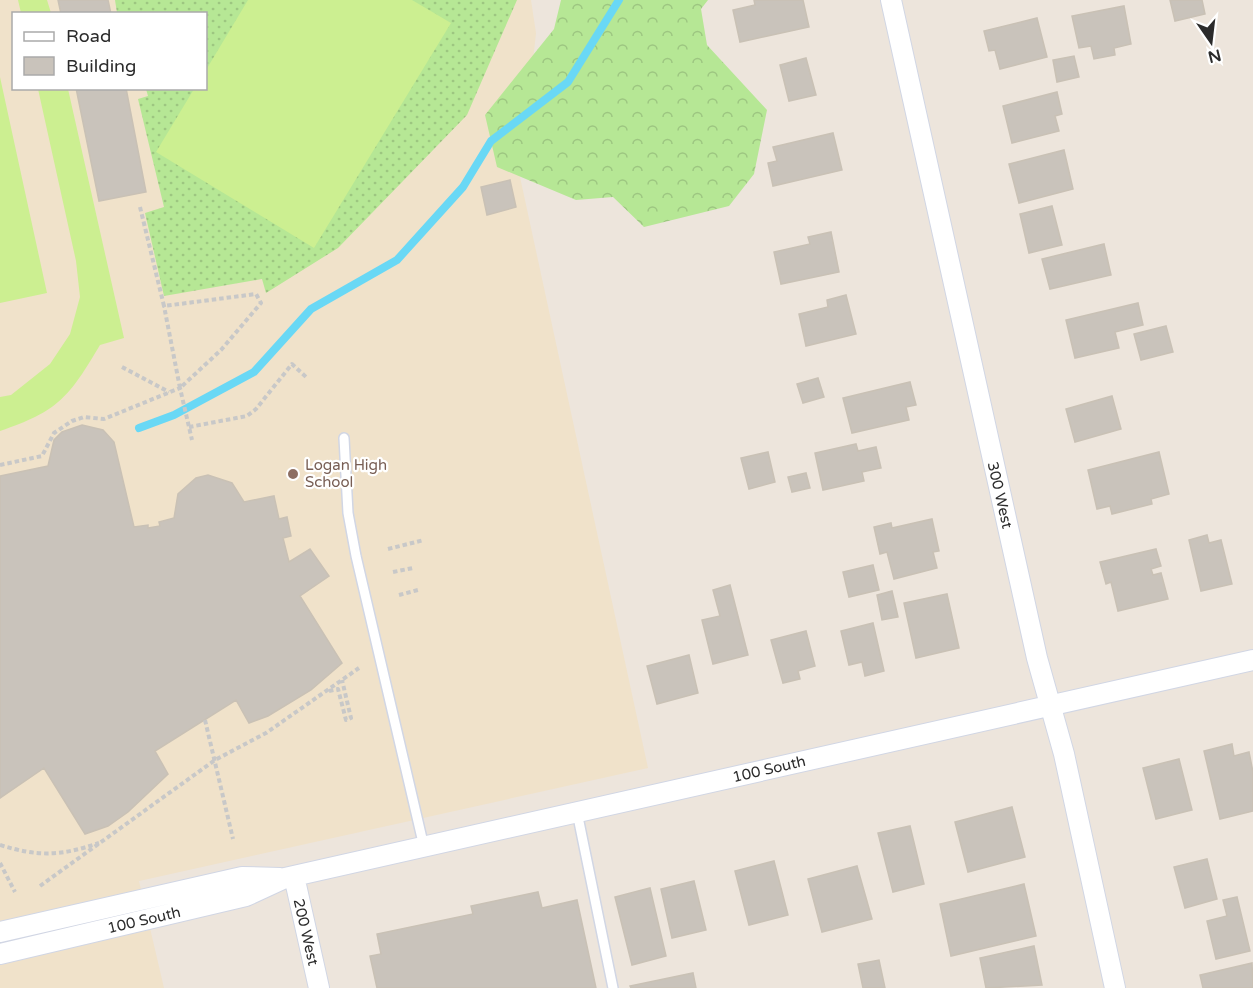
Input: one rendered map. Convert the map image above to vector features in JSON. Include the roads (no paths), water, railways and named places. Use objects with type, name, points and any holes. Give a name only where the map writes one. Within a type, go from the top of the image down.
[{"type":"street","name":"300 West","points":[[891,0],[1036,658],[1052,705],[1114,988]]},
{"type":"street","name":"100 South","points":[[0,954],[246,896],[290,877],[1253,660]]},
{"type":"street","name":"100 South","points":[[0,932],[242,877],[290,877]]},
{"type":"street","name":"200 West","points":[[290,877],[319,988]]},
{"type":"lane","points":[[344,438],[348,513],[356,556],[424,847]]},
{"type":"lane","points":[[577,812],[613,988]]},
{"type":"waterway","points":[[139,428],[174,415],[254,372],[311,309],[397,260],[463,187],[491,141],[568,82],[619,0]]},
{"type":"place","name":"Logan High School","points":[[293,474]]}]
